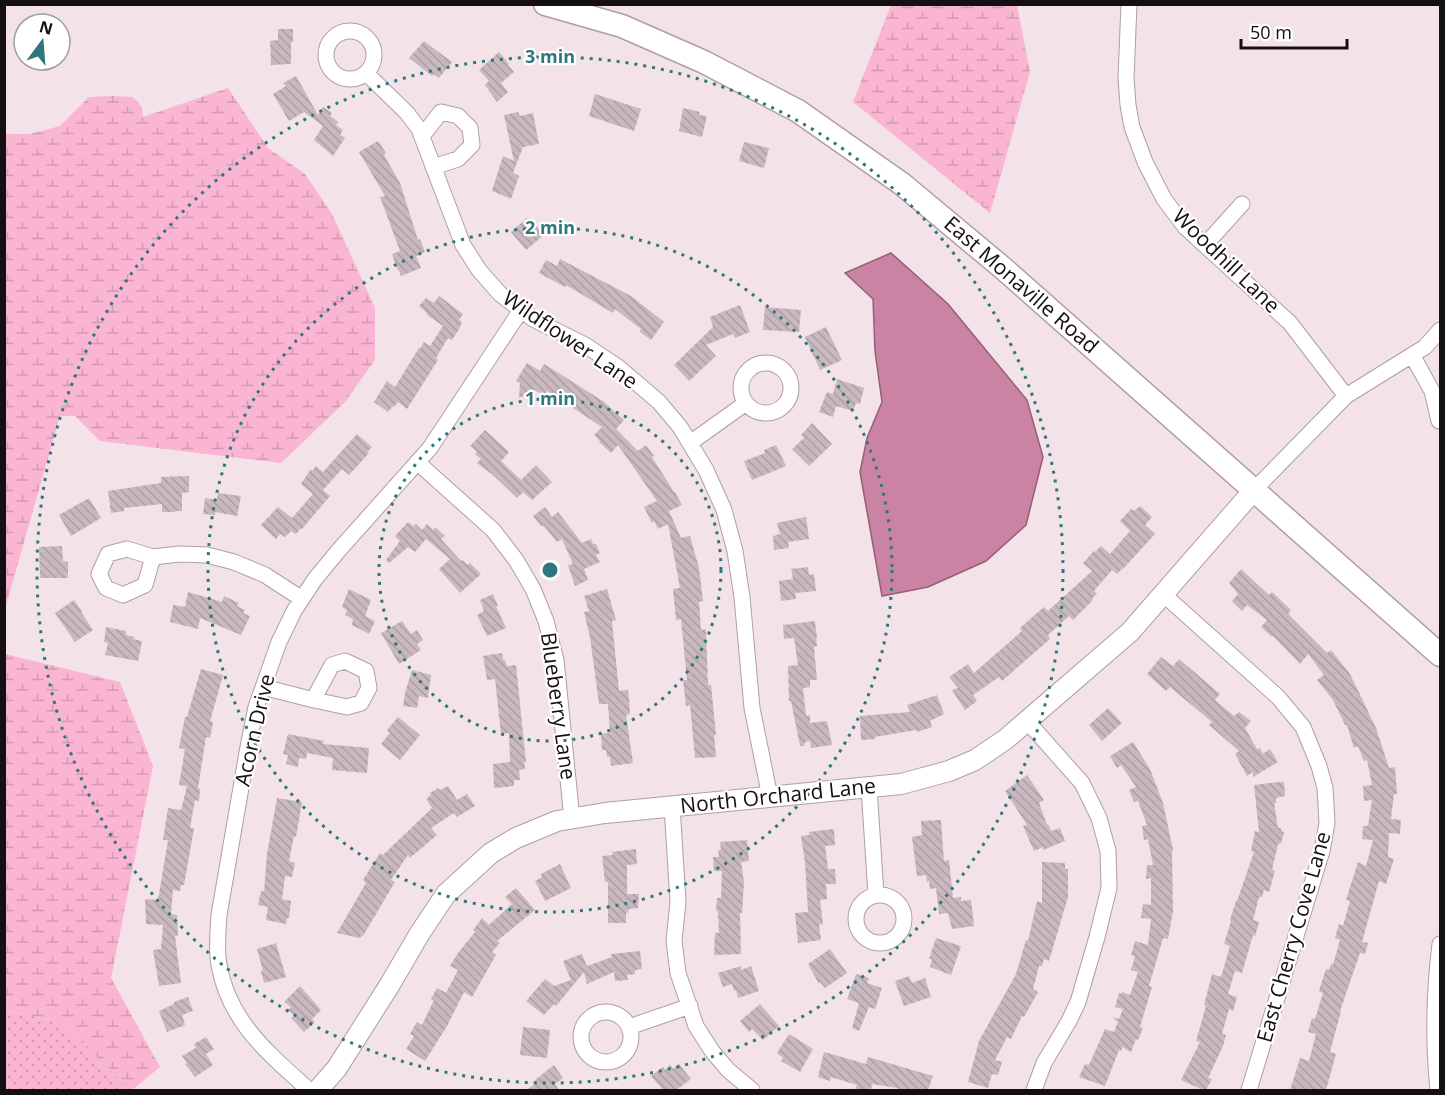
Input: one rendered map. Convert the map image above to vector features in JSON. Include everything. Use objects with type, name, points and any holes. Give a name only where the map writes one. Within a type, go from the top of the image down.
[{"type":"main road","name":"East Monaville Road","points":[[545,4],[622,26],[704,62],[798,111],[902,184],[1004,269],[1440,654]]},
{"type":"street","name":"Woodhill Lane","points":[[1129,4],[1126,78],[1128,105],[1132,127],[1145,162],[1164,199],[1185,227],[1290,323],[1346,396]]},
{"type":"street","name":"Wildflower Lane","points":[[366,73],[407,113],[419,129],[464,244],[479,270],[500,294],[533,319],[585,345],[618,366],[659,402],[681,427],[706,470],[724,510],[735,550],[742,597],[752,708],[770,797]]},
{"type":"street","points":[[422,136],[441,112],[458,116],[470,128],[472,145],[458,159],[433,167]]},
{"type":"street","points":[[1205,246],[1242,204]]},
{"type":"street","name":"Acorn Drive","points":[[309,1090],[251,1035],[226,990],[219,965],[217,941],[219,915],[256,707],[279,642],[294,611],[315,579],[430,448],[521,310]]},
{"type":"street","points":[[1254,490],[1346,396],[1425,347],[1440,330]]},
{"type":"street","points":[[1412,355],[1432,391],[1439,421]]},
{"type":"street","points":[[690,443],[746,403]]},
{"type":"street","name":"Blueberry Lane","points":[[417,462],[493,531],[516,560],[533,589],[546,621],[556,660],[572,819]]},
{"type":"street","name":"North Orchard Lane","points":[[318,1090],[338,1068],[446,894],[491,853],[516,838],[557,822],[572,819],[605,813],[901,784],[949,771],[975,760],[1006,739],[1130,632],[1254,490]]},
{"type":"street","points":[[153,558],[145,585],[123,595],[106,588],[99,574],[108,554],[127,549],[153,558],[180,554],[207,555],[234,562],[265,575],[302,599]]},
{"type":"street","name":"East Cherry Cove Lane","points":[[1163,594],[1278,697],[1291,712],[1302,727],[1320,766],[1324,788],[1327,824],[1322,851],[1249,1090]]},
{"type":"street","points":[[263,687],[313,700]]},
{"type":"street","points":[[1027,721],[1082,783],[1099,818],[1108,851],[1109,879],[1109,888],[1097,937],[1078,1002],[1044,1063],[1034,1090]]},
{"type":"street","points":[[868,787],[876,895]]},
{"type":"street","points":[[672,806],[678,902],[675,941],[678,973],[696,1026],[728,1070],[752,1090]]},
{"type":"street","points":[[1438,1090],[1434,1026],[1440,944]]},
{"type":"street","points":[[629,1027],[690,1006]]},
{"type":"green space","points":[[891,5],[1017,5],[1030,72],[990,213],[853,102]]},
{"type":"green space","points":[[228,88],[268,148],[305,174],[332,214],[375,308],[375,360],[345,402],[281,463],[100,441],[75,416],[60,416],[5,609],[5,134],[30,134],[60,126],[89,97],[133,97],[142,107],[143,117]]},
{"type":"green space","points":[[5,654],[120,682],[153,766],[111,978],[160,1067],[132,1090],[61,1022],[5,1010]]},
{"type":"green space","points":[[4,1010],[61,1022],[130,1090],[5,1090]]},
{"type":"shaded area","points":[[891,253],[948,304],[1027,400],[1043,457],[1026,525],[986,561],[928,587],[882,596],[860,472],[867,438],[882,402],[875,351],[873,299],[845,273]]},
{"type":"building","points":[[278,29],[293,29],[291,64],[271,65],[270,41],[278,40]]},
{"type":"building","points":[[424,41],[452,62],[439,78],[434,74],[432,76],[409,58]]},
{"type":"building","points":[[499,52],[514,72],[501,83],[508,92],[497,102],[485,85],[489,81],[479,70]]},
{"type":"building","points":[[296,76],[318,115],[323,107],[332,113],[330,116],[343,130],[340,135],[345,138],[333,156],[314,140],[323,126],[304,112],[289,121],[273,94],[286,86],[283,83]]},
{"type":"building","points":[[595,94],[641,109],[634,131],[589,116]]},
{"type":"building","points":[[683,108],[707,116],[702,137],[679,131]]},
{"type":"building","points":[[518,112],[520,116],[533,113],[539,144],[523,147],[513,173],[519,176],[511,199],[492,191],[503,156],[514,161],[504,115]]},
{"type":"building","points":[[378,141],[400,183],[418,240],[420,239],[425,252],[416,256],[421,268],[401,276],[392,254],[400,251],[380,197],[385,196],[359,152]]},
{"type":"building","points":[[744,142],[769,148],[764,168],[739,161]]},
{"type":"building","points":[[527,218],[544,235],[526,250],[511,232]]},
{"type":"building","points":[[560,259],[631,296],[664,322],[651,340],[640,332],[641,329],[615,309],[613,313],[566,285],[565,287],[539,273],[546,260],[557,266]]},
{"type":"building","points":[[439,296],[463,314],[459,320],[462,322],[459,329],[452,340],[448,338],[436,358],[438,360],[407,409],[398,402],[388,412],[374,402],[387,381],[395,387],[419,348],[424,342],[430,346],[443,326],[419,306],[426,298],[434,303]]},
{"type":"building","points":[[740,305],[750,332],[735,338],[733,334],[706,345],[716,356],[689,381],[674,365],[713,327],[710,317]]},
{"type":"building","points":[[765,307],[801,310],[799,332],[763,330]]},
{"type":"building","points":[[826,327],[842,360],[820,370],[805,337]]},
{"type":"building","points":[[527,363],[540,371],[544,364],[603,401],[624,420],[616,429],[638,451],[646,445],[682,505],[669,511],[681,538],[690,536],[699,568],[703,601],[699,602],[701,630],[706,629],[708,685],[711,685],[716,757],[695,758],[690,705],[686,706],[683,680],[687,680],[681,619],[676,620],[673,589],[680,588],[668,524],[658,529],[654,521],[652,523],[644,507],[657,501],[618,445],[611,453],[599,442],[594,435],[602,427],[547,391],[545,396],[534,390],[530,397],[525,395],[519,398],[520,383],[516,381]]},
{"type":"building","points":[[837,379],[864,388],[860,404],[856,403],[853,411],[836,406],[833,417],[819,412],[827,392],[833,394]]},
{"type":"building","points":[[812,423],[832,444],[809,466],[792,449],[804,438],[801,435]]},
{"type":"building","points":[[485,430],[509,452],[501,461],[521,480],[536,465],[552,482],[532,500],[523,492],[517,498],[477,463],[481,459],[470,446]]},
{"type":"building","points":[[357,434],[372,447],[367,452],[369,453],[349,475],[342,469],[323,490],[330,496],[302,529],[296,534],[291,531],[285,537],[280,534],[276,539],[261,525],[278,507],[292,518],[313,494],[301,484],[311,469],[312,471],[316,466],[323,472]]},
{"type":"building","points":[[776,445],[786,466],[752,480],[744,461],[765,453],[764,450]]},
{"type":"building","points":[[189,476],[189,492],[182,493],[182,511],[162,512],[162,504],[124,508],[124,511],[111,513],[108,491],[161,483],[161,477]]},
{"type":"building","points":[[218,493],[241,496],[237,516],[215,512],[215,515],[203,514],[205,498],[217,500]]},
{"type":"building","points":[[89,498],[101,518],[71,536],[59,515]]},
{"type":"building","points":[[1140,506],[1152,517],[1145,525],[1155,534],[1123,569],[1117,574],[1112,570],[1094,591],[1097,594],[1092,598],[1093,600],[1073,620],[1069,616],[1048,635],[1050,639],[1002,681],[999,677],[973,695],[977,701],[965,710],[952,690],[958,688],[949,677],[968,664],[974,673],[1022,631],[1020,628],[1044,607],[1048,611],[1092,571],[1083,563],[1094,551],[1101,546],[1110,554],[1130,531],[1120,521],[1131,509],[1134,511]]},
{"type":"building","points":[[545,507],[552,517],[558,512],[582,543],[591,539],[593,544],[596,544],[600,553],[596,555],[600,562],[584,569],[588,580],[575,586],[568,565],[573,564],[562,539],[557,542],[533,516]]},
{"type":"building","points":[[806,517],[809,539],[788,542],[789,548],[774,550],[773,536],[780,534],[777,523]]},
{"type":"building","points":[[408,522],[413,526],[416,524],[422,530],[427,524],[433,530],[435,527],[445,536],[441,539],[461,561],[468,565],[470,563],[481,574],[460,593],[439,569],[450,559],[426,539],[415,552],[408,547],[389,563],[386,560],[400,541],[395,536]]},
{"type":"building","points":[[62,546],[63,561],[68,562],[68,578],[40,578],[39,547]]},
{"type":"building","points":[[808,567],[809,575],[814,574],[816,591],[795,593],[796,599],[781,601],[779,581],[793,579],[791,569]]},
{"type":"building","points":[[1241,569],[1269,595],[1272,592],[1291,610],[1288,614],[1327,653],[1331,650],[1350,674],[1376,728],[1389,768],[1395,767],[1397,794],[1394,794],[1391,819],[1401,820],[1400,834],[1389,833],[1388,857],[1394,859],[1386,884],[1379,881],[1362,942],[1368,943],[1365,954],[1360,953],[1340,1011],[1330,1052],[1336,1054],[1326,1090],[1290,1090],[1300,1058],[1309,1061],[1316,1034],[1308,1032],[1312,1018],[1315,1019],[1323,993],[1319,991],[1326,969],[1329,970],[1331,964],[1333,965],[1340,940],[1335,938],[1339,924],[1343,926],[1350,901],[1346,900],[1358,862],[1366,866],[1373,840],[1362,839],[1363,826],[1368,826],[1372,800],[1364,801],[1363,786],[1372,785],[1367,760],[1364,761],[1358,746],[1354,748],[1347,725],[1333,700],[1317,680],[1324,675],[1308,654],[1300,664],[1261,627],[1267,620],[1247,605],[1242,611],[1232,601],[1238,594],[1229,583]]},
{"type":"building","points":[[349,589],[371,600],[365,616],[375,621],[369,634],[352,625],[353,619],[345,615],[347,610],[342,607]]},
{"type":"building","points":[[607,589],[616,620],[612,621],[619,691],[628,690],[630,714],[626,715],[633,763],[611,766],[610,757],[607,757],[606,750],[602,750],[601,734],[610,733],[608,704],[599,704],[590,637],[584,612],[589,611],[584,596]]},
{"type":"building","points":[[188,592],[222,602],[224,596],[239,603],[237,606],[245,610],[243,613],[250,616],[241,635],[200,618],[198,629],[170,622],[173,605],[185,607]]},
{"type":"building","points":[[493,594],[506,628],[487,636],[477,615],[484,611],[480,600]]},
{"type":"building","points":[[74,600],[93,630],[75,642],[55,613]]},
{"type":"building","points":[[402,621],[411,634],[417,630],[423,640],[417,644],[421,650],[399,664],[381,633]]},
{"type":"building","points":[[815,621],[817,646],[814,647],[817,680],[810,680],[810,687],[803,688],[806,716],[810,715],[810,723],[827,721],[832,745],[811,748],[810,741],[800,746],[791,701],[789,701],[788,666],[798,665],[794,638],[784,639],[783,625]]},
{"type":"building","points":[[106,627],[126,631],[126,635],[142,641],[138,661],[105,655],[108,643],[104,642]]},
{"type":"building","points":[[502,653],[507,666],[516,665],[526,762],[524,762],[525,769],[519,770],[520,780],[514,780],[514,786],[494,788],[493,764],[510,762],[509,733],[501,734],[495,679],[487,680],[483,656]]},
{"type":"building","points":[[1161,657],[1173,666],[1179,659],[1220,694],[1215,700],[1234,716],[1239,712],[1251,721],[1245,728],[1257,749],[1260,748],[1263,754],[1270,749],[1278,762],[1253,777],[1253,772],[1247,776],[1235,754],[1239,751],[1209,725],[1212,722],[1170,687],[1166,691],[1147,674]]},
{"type":"building","points":[[201,669],[223,675],[210,721],[213,722],[210,738],[206,737],[198,788],[200,789],[199,801],[195,800],[190,828],[194,828],[184,885],[181,885],[180,891],[173,890],[171,914],[177,915],[178,936],[175,936],[181,983],[159,986],[153,950],[161,949],[163,925],[146,924],[145,899],[158,900],[168,840],[163,840],[168,808],[181,810],[187,786],[179,785],[185,749],[179,748],[185,717],[187,717]]},
{"type":"building","points":[[412,670],[431,675],[428,698],[419,696],[417,708],[403,706]]},
{"type":"building","points":[[937,695],[944,714],[930,721],[932,727],[917,732],[916,730],[861,740],[860,716],[910,712],[907,705]]},
{"type":"building","points":[[1108,708],[1122,723],[1102,741],[1089,725]]},
{"type":"building","points":[[398,717],[420,735],[400,760],[381,744],[390,733],[387,730]]},
{"type":"building","points":[[288,734],[324,741],[323,744],[369,748],[367,773],[332,770],[333,758],[307,753],[306,759],[299,758],[298,767],[286,764],[288,755],[283,754]]},
{"type":"building","points":[[1133,742],[1150,769],[1163,803],[1173,850],[1173,911],[1168,939],[1163,938],[1149,986],[1152,987],[1140,1027],[1143,1028],[1131,1052],[1122,1047],[1121,1051],[1119,1050],[1105,1086],[1079,1077],[1085,1064],[1089,1065],[1105,1029],[1114,1032],[1118,1022],[1112,1017],[1119,1019],[1123,1009],[1115,1007],[1119,993],[1130,995],[1138,972],[1131,970],[1135,956],[1131,955],[1135,941],[1148,945],[1151,919],[1141,918],[1143,904],[1151,905],[1151,878],[1146,879],[1147,865],[1153,865],[1148,839],[1144,840],[1142,826],[1147,825],[1138,801],[1134,802],[1129,790],[1136,787],[1121,765],[1117,768],[1110,756]]},
{"type":"building","points":[[1027,775],[1044,800],[1039,803],[1047,825],[1051,831],[1060,828],[1065,841],[1043,850],[1043,847],[1034,851],[1023,826],[1027,825],[1005,791]]},
{"type":"building","points":[[1284,782],[1285,796],[1276,798],[1276,803],[1274,803],[1278,828],[1284,832],[1281,843],[1278,844],[1272,870],[1275,871],[1269,892],[1264,890],[1262,897],[1259,897],[1253,920],[1259,922],[1255,936],[1253,935],[1242,973],[1235,971],[1228,994],[1237,997],[1233,1011],[1229,1009],[1222,1034],[1226,1035],[1223,1046],[1208,1078],[1212,1079],[1206,1090],[1203,1090],[1181,1080],[1200,1042],[1196,1041],[1212,974],[1221,977],[1230,946],[1224,944],[1230,920],[1254,852],[1251,851],[1255,831],[1259,832],[1254,785]]},
{"type":"building","points":[[448,786],[457,800],[467,794],[475,806],[457,817],[454,813],[431,828],[437,835],[410,858],[408,855],[391,880],[395,882],[363,936],[360,938],[337,933],[366,883],[363,880],[380,853],[383,855],[432,808],[426,799],[431,795],[430,793]]},
{"type":"building","points":[[277,798],[302,802],[289,861],[295,863],[292,877],[285,876],[282,899],[291,901],[286,924],[266,920],[268,907],[258,905],[261,891],[264,892],[267,854]]},
{"type":"building","points":[[941,820],[944,861],[949,860],[953,898],[961,897],[961,901],[971,900],[974,926],[952,929],[948,913],[939,914],[936,888],[930,889],[926,875],[917,876],[912,837],[922,835],[921,821]]},
{"type":"building","points":[[834,829],[835,845],[825,846],[828,869],[835,869],[836,884],[826,884],[827,899],[820,900],[823,924],[819,925],[821,940],[798,943],[795,913],[808,912],[801,836],[810,835],[809,832]]},
{"type":"building","points":[[747,840],[749,861],[741,862],[744,882],[742,913],[740,913],[741,954],[714,955],[715,933],[719,933],[718,911],[716,911],[717,898],[721,898],[722,871],[714,871],[713,857],[719,857],[720,842]]},
{"type":"building","points":[[636,849],[637,864],[627,865],[627,894],[639,894],[638,908],[629,909],[626,913],[626,923],[608,923],[608,882],[605,882],[602,856],[613,855],[612,852]]},
{"type":"building","points":[[1042,862],[1065,863],[1065,869],[1068,869],[1068,897],[1049,961],[1044,959],[1042,966],[1039,966],[1033,989],[1038,992],[1024,1017],[1022,1016],[1011,1039],[1007,1037],[995,1060],[1002,1062],[998,1075],[992,1074],[988,1088],[968,1082],[979,1041],[1016,974],[1026,940],[1028,941],[1037,901],[1042,903]]},
{"type":"building","points":[[560,864],[571,888],[545,901],[535,881],[542,877],[541,874]]},
{"type":"building","points":[[516,888],[535,910],[497,941],[500,943],[492,952],[496,955],[472,997],[464,992],[447,1026],[425,1061],[406,1049],[414,1036],[410,1034],[417,1022],[422,1025],[437,988],[446,993],[458,970],[450,966],[475,932],[473,930],[482,918],[489,925],[512,904],[505,897]]},
{"type":"building","points":[[936,938],[961,946],[951,975],[930,967],[932,959],[929,959]]},
{"type":"building","points":[[276,943],[286,977],[264,983],[257,949]]},
{"type":"building","points":[[830,949],[847,973],[825,988],[820,982],[819,984],[808,964]]},
{"type":"building","points":[[640,951],[642,969],[635,970],[635,974],[627,975],[628,980],[615,981],[614,972],[587,984],[584,972],[556,1006],[554,1004],[544,1015],[526,1001],[545,979],[554,986],[571,980],[563,961],[582,954],[587,966],[612,957],[611,954]]},
{"type":"building","points":[[741,966],[741,970],[751,966],[759,991],[738,998],[732,984],[723,987],[718,973]]},
{"type":"building","points":[[856,974],[869,978],[867,983],[882,988],[875,1009],[869,1007],[859,1031],[852,1028],[859,1003],[847,999]]},
{"type":"building","points":[[909,976],[912,983],[925,978],[931,997],[904,1006],[895,981]]},
{"type":"building","points":[[300,986],[321,1010],[312,1019],[315,1022],[304,1032],[291,1018],[294,1015],[288,1010],[291,1007],[284,1002]]},
{"type":"building","points":[[188,997],[193,1011],[182,1015],[185,1025],[167,1032],[159,1011]]},
{"type":"building","points":[[760,1004],[779,1026],[763,1040],[752,1029],[749,1032],[740,1021]]},
{"type":"building","points":[[523,1027],[550,1030],[547,1058],[520,1055]]},
{"type":"building","points":[[789,1034],[813,1049],[800,1072],[781,1061],[783,1058],[777,1053]]},
{"type":"building","points":[[206,1037],[214,1049],[206,1054],[213,1065],[195,1077],[182,1056],[196,1048],[194,1044]]},
{"type":"building","points":[[824,1052],[866,1064],[868,1057],[933,1076],[928,1090],[897,1090],[898,1088],[872,1084],[871,1090],[855,1090],[857,1085],[831,1077],[830,1081],[818,1077]]},
{"type":"building","points":[[679,1064],[691,1079],[676,1090],[663,1090],[651,1076],[663,1067],[665,1070],[670,1065],[673,1069]]},
{"type":"building","points":[[554,1065],[563,1078],[555,1084],[559,1090],[526,1090],[537,1083],[535,1080]]}]
